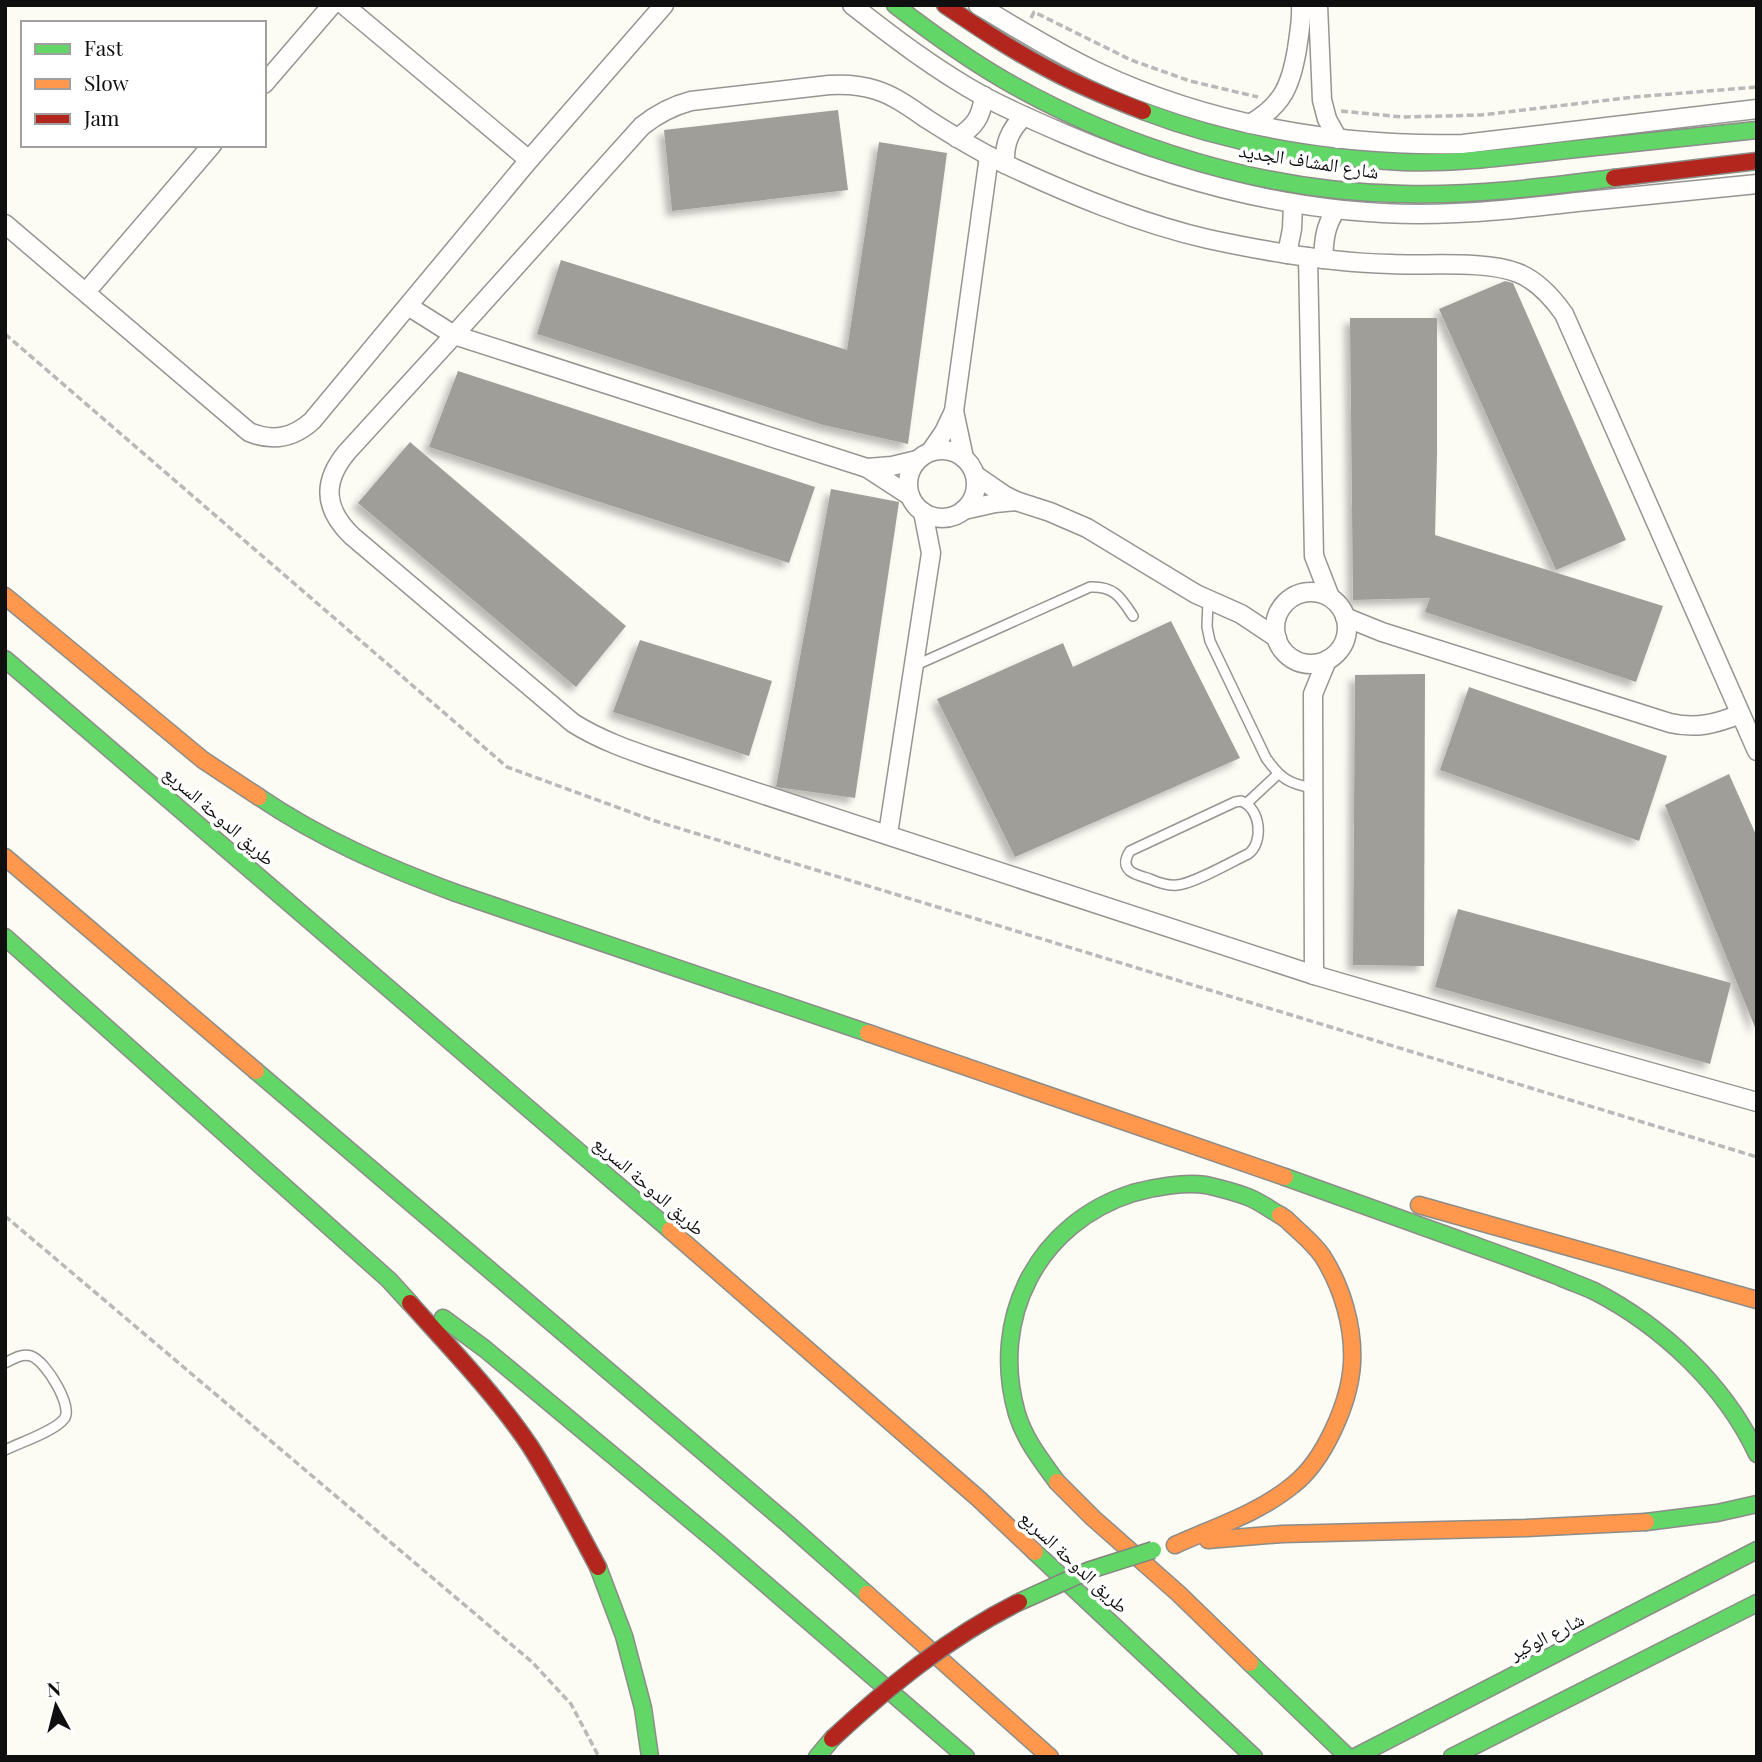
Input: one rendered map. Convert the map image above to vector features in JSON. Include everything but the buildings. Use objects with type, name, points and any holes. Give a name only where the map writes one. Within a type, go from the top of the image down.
[{"type":"main road","name":"شارع المشاف الجديد","points":[[895,5],[981,66],[1059,110],[1110,132],[1176,155],[1238,172],[1298,184],[1376,193],[1455,194],[1517,190],[1757,160]]},
{"type":"main road","name":"شارع المشاف الجديد","points":[[945,5],[1033,61],[1121,105],[1212,134],[1303,154],[1405,162],[1482,160],[1757,130]]},
{"type":"main road","points":[[5,596],[203,760],[276,809],[333,842],[394,870],[456,893],[1246,1163],[1592,1290],[1626,1309],[1664,1337],[1693,1364],[1724,1400],[1757,1454]]},
{"type":"main road","name":"طريق الدوحة السريع","points":[[5,659],[601,1170],[979,1499],[1254,1757]]},
{"type":"main road","points":[[5,857],[788,1524],[1050,1757]]},
{"type":"main road","points":[[5,937],[389,1280],[503,1410],[529,1445],[560,1495],[599,1569],[624,1636],[643,1708],[650,1757]]},
{"type":"main road","points":[[1246,1163],[1452,1213],[1757,1300]]},
{"type":"main road","points":[[1175,1545],[1263,1506],[1295,1484],[1318,1457],[1335,1426],[1348,1391],[1352,1363],[1349,1321],[1340,1289],[1322,1255],[1286,1219],[1248,1197],[1205,1185],[1157,1185],[1115,1199],[1082,1217],[1055,1240],[1035,1267],[1018,1303],[1010,1339],[1010,1376],[1017,1413],[1028,1441],[1057,1483],[1179,1594],[1348,1757]]},
{"type":"main road","points":[[389,1280],[496,1357],[718,1543],[966,1757]]},
{"type":"main road","points":[[817,1757],[869,1704],[914,1667],[968,1630],[1015,1604],[1082,1573],[1153,1550],[1224,1538],[1361,1531],[1517,1529],[1639,1522],[1732,1511],[1757,1504]]},
{"type":"main road","name":"شارع الوكير","points":[[1355,1757],[1757,1550]]},
{"type":"main road","points":[[1457,1754],[1757,1603]]},
{"type":"street","points":[[266,82],[332,5]]},
{"type":"street","points":[[344,5],[529,160]]},
{"type":"street","points":[[5,224],[249,432],[283,438],[304,429],[312,421],[529,160],[664,5]]},
{"type":"street","points":[[852,5],[922,58],[984,96],[1024,116],[1135,162],[1181,177],[1293,204],[1336,210],[1418,214],[1492,211],[1757,184]]},
{"type":"street","points":[[978,5],[1095,71],[1140,89],[1189,107],[1250,124],[1338,139],[1418,145],[1463,144],[1757,109]]},
{"type":"street","points":[[1250,124],[1278,102],[1289,84],[1301,24],[1301,5]]},
{"type":"street","points":[[1318,5],[1322,100],[1327,119],[1338,139]]},
{"type":"street","points":[[1757,751],[1564,314],[1552,297],[1536,283],[1518,273],[1498,267],[1390,264],[1316,258],[1170,229],[1099,204],[997,160],[957,138],[894,97],[863,86],[846,84],[700,99],[673,106],[642,125],[337,464],[330,479],[332,511],[340,525],[588,733],[648,757],[1314,975],[1757,1102]]},
{"type":"street","points":[[957,138],[977,121],[984,96]]},
{"type":"street","points":[[1016,501],[995,503],[940,518],[918,508],[908,489],[909,473],[944,432],[954,411],[997,160],[1014,125],[1024,116]]},
{"type":"street","points":[[86,292],[210,147]]},
{"type":"street","points":[[1287,254],[1293,204]]},
{"type":"street","points":[[1330,597],[1314,556],[1316,258],[1328,221],[1336,210]]},
{"type":"street","points":[[408,306],[454,335],[867,468],[910,496]]},
{"type":"street","points":[[954,411],[964,458]]},
{"type":"street","points":[[867,468],[892,466],[948,450],[957,453],[969,463],[975,475],[976,490],[969,505],[942,533],[931,553]]},
{"type":"street","points":[[975,475],[1016,501],[1087,528],[1208,600],[1241,614],[1277,638]]},
{"type":"street","points":[[888,834],[931,553],[923,512]]},
{"type":"street","points":[[1294,597],[1314,556]]},
{"type":"street","points":[[1313,694],[1295,659],[1281,646],[1275,628],[1280,610],[1286,602],[1312,592],[1330,597],[1336,602],[1347,625],[1345,642],[1327,660],[1313,694],[1314,975]]},
{"type":"street","points":[[1241,614],[1280,610]]},
{"type":"street","points":[[1345,617],[1382,632],[1670,723],[1683,726],[1708,725],[1740,714]]},
{"type":"street","points":[[1345,642],[1382,632]]},
{"type":"street","points":[[1295,659],[1311,663],[1327,660]]},
{"type":"lane","points":[[914,666],[1090,587],[1107,588],[1114,592],[1133,617]]},
{"type":"lane","points":[[1208,600],[1207,627],[1212,647],[1263,752],[1278,774],[1293,784],[1313,789]]},
{"type":"lane","points":[[1247,803],[1278,774]]},
{"type":"lane","points":[[1235,802],[1247,803],[1255,812],[1258,839],[1255,848],[1248,854],[1175,886],[1159,883],[1130,871],[1127,867],[1130,851],[1235,802]]},
{"type":"lane","points":[[5,1363],[28,1355],[41,1362],[61,1393],[67,1413],[62,1422],[53,1428],[5,1450]]},
{"type":"path","points":[[1023,32],[1034,12],[1130,60],[1189,81],[1278,102]]},
{"type":"path","points":[[1324,109],[1402,117],[1481,115],[1634,97],[1757,87]]},
{"type":"path","points":[[5,1216],[532,1662],[571,1704],[599,1757]]},
{"type":"traffic: fast","points":[[895,5],[976,63],[1049,104],[1146,145],[1196,162],[1248,175],[1299,185],[1403,194],[1509,190],[1614,178]]},
{"type":"traffic: fast","points":[[1143,111],[1206,132],[1271,147],[1337,157],[1403,162],[1485,159],[1757,130]]},
{"type":"traffic: fast","points":[[5,659],[670,1230]]},
{"type":"traffic: fast","points":[[259,797],[330,839],[430,883],[868,1033]]},
{"type":"traffic: fast","points":[[5,937],[389,1280],[410,1303]]},
{"type":"traffic: fast","points":[[256,1071],[867,1594]]},
{"type":"traffic: fast","points":[[1285,1177],[1548,1272],[1594,1291],[1619,1305],[1667,1340],[1709,1381],[1728,1404],[1757,1454]]},
{"type":"traffic: fast","points":[[1057,1482],[1024,1433],[1010,1378],[1010,1343],[1016,1310],[1029,1279],[1047,1251],[1071,1227],[1100,1207],[1133,1193],[1160,1187],[1206,1185],[1248,1197],[1280,1215]]},
{"type":"traffic: fast","points":[[443,1318],[485,1349],[718,1543],[966,1757]]},
{"type":"traffic: fast","points":[[1646,1522],[1717,1513],[1757,1504]]},
{"type":"traffic: fast","points":[[1019,1602],[1090,1570],[1153,1550]]},
{"type":"traffic: fast","points":[[1355,1757],[1757,1550]]},
{"type":"traffic: fast","points":[[1035,1552],[1254,1757]]},
{"type":"traffic: fast","points":[[598,1567],[624,1636],[643,1708],[650,1757]]},
{"type":"traffic: fast","points":[[1452,1757],[1757,1603]]},
{"type":"traffic: fast","points":[[1250,1663],[1348,1757]]},
{"type":"traffic: fast","points":[[817,1757],[832,1739]]},
{"type":"traffic: slow","points":[[5,596],[203,760],[259,797]]},
{"type":"traffic: slow","points":[[5,857],[256,1071]]},
{"type":"traffic: slow","points":[[868,1033],[1285,1177]]},
{"type":"traffic: slow","points":[[1419,1205],[1757,1300]]},
{"type":"traffic: slow","points":[[1175,1545],[1251,1512],[1293,1485],[1325,1446],[1341,1412],[1352,1363],[1349,1322],[1341,1294],[1319,1252],[1280,1215]]},
{"type":"traffic: slow","points":[[670,1230],[979,1499],[1035,1552]]},
{"type":"traffic: slow","points":[[1057,1482],[1250,1663]]},
{"type":"traffic: slow","points":[[1208,1540],[1282,1534],[1646,1522]]},
{"type":"traffic: slow","points":[[867,1594],[1050,1757]]},
{"type":"traffic: jam","points":[[945,5],[1036,63],[1084,87],[1143,111]]},
{"type":"traffic: jam","points":[[1614,178],[1757,161]]},
{"type":"traffic: jam","points":[[410,1303],[472,1372],[530,1446],[598,1567]]},
{"type":"traffic: jam","points":[[832,1739],[875,1700],[944,1647],[1019,1602]]}]
